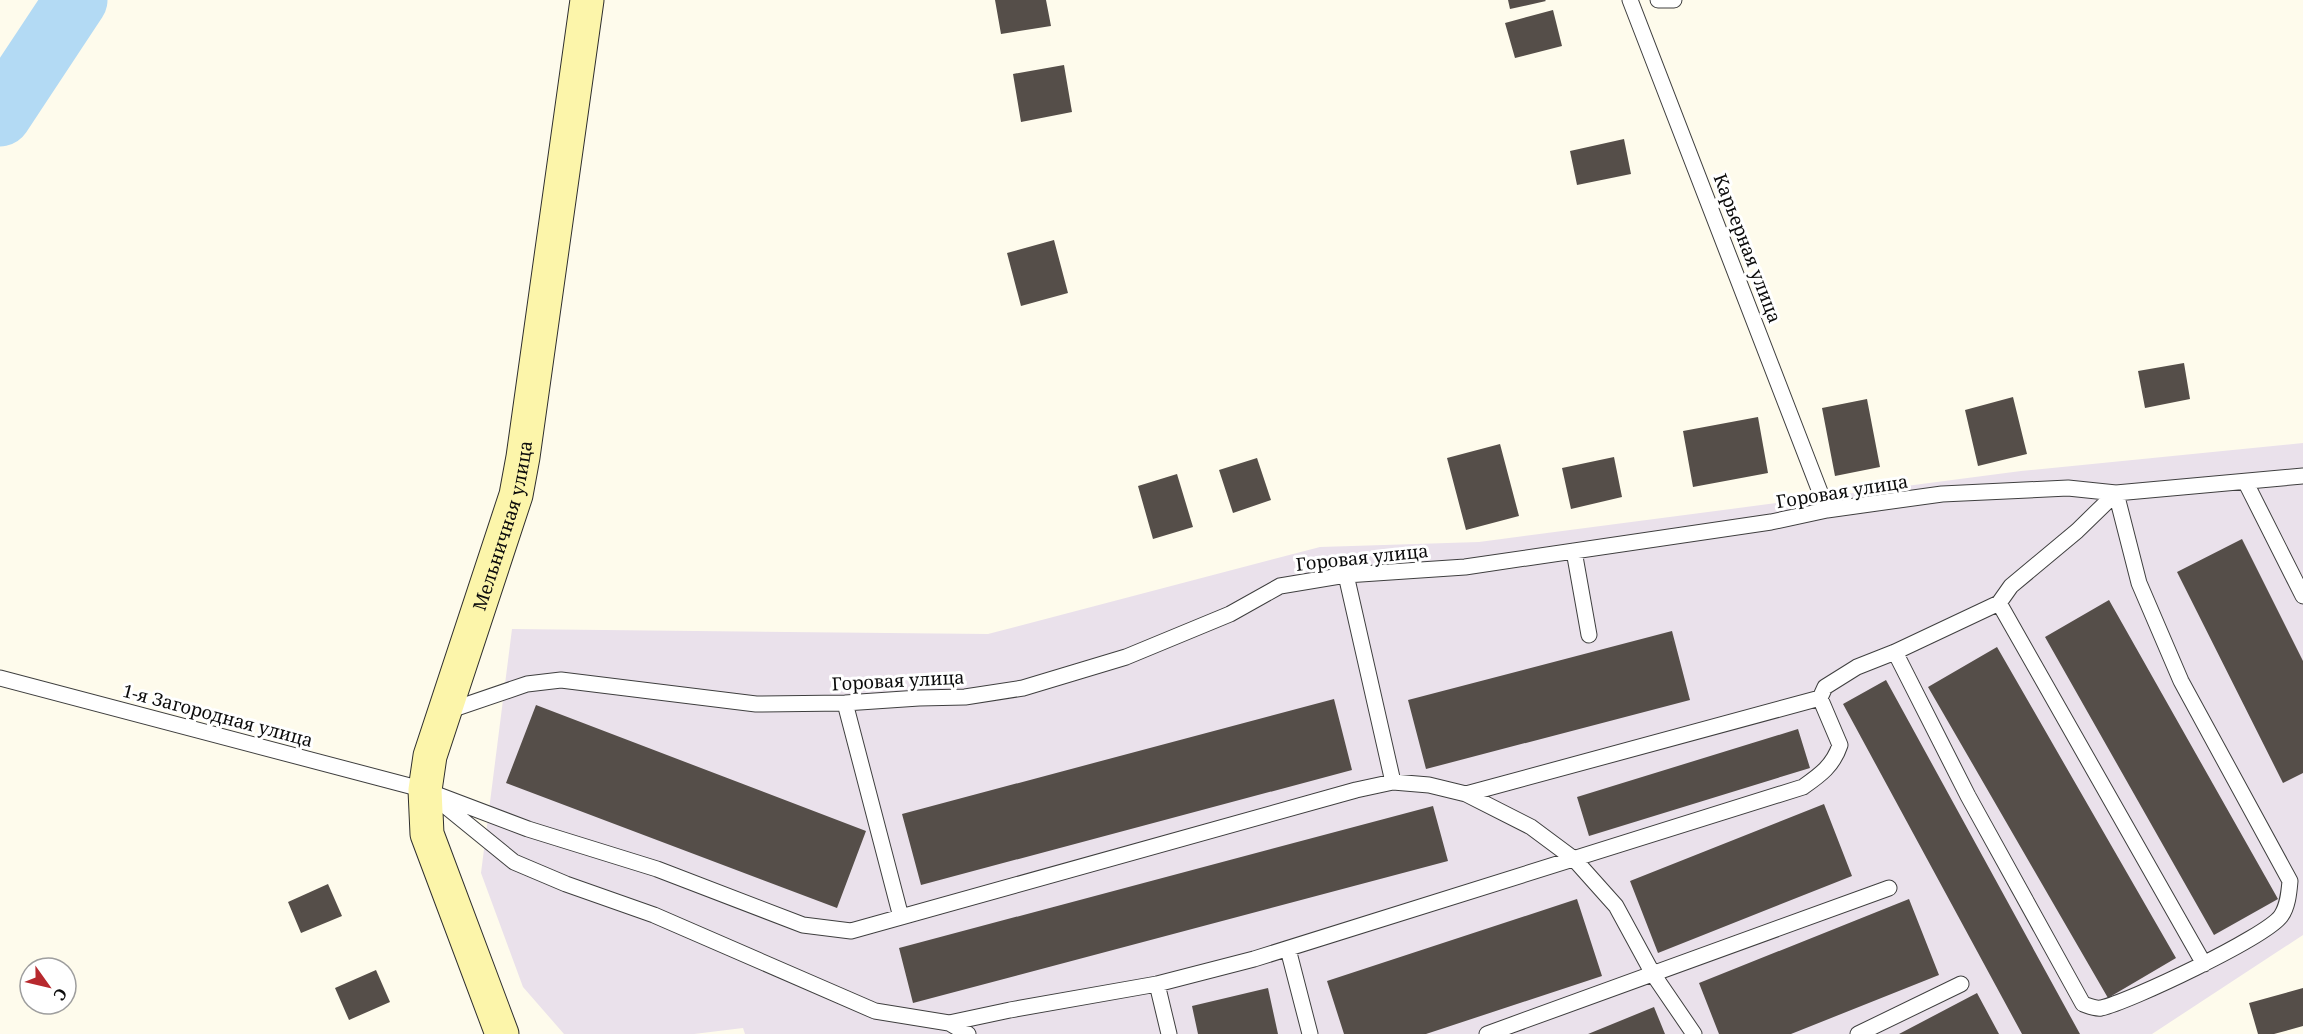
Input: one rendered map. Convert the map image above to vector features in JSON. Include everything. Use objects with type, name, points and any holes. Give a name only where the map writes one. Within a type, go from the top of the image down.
[{"type":"main road","name":"Мельничная улица","points":[[502,1034],[428,834],[426,790],[430,756],[518,486],[587,0]]},
{"type":"lane","name":"Карьерная улица","points":[[1630,0],[1827,510]]},
{"type":"lane","points":[[1658,0],[1674,0]]},
{"type":"lane","name":"Горовая улица","points":[[445,712],[527,684],[561,680],[756,704],[845,703],[965,697],[1023,688],[1126,657],[1230,614],[1280,586],[1346,575],[1465,567],[1772,522],[1827,510],[1942,494],[2068,488],[2116,493],[2246,483],[2303,476]]},
{"type":"lane","points":[[2246,483],[2303,596]]},
{"type":"lane","points":[[949,1023],[1157,984],[1288,949],[1803,787],[1821,775],[1835,759],[1840,745],[1820,698],[1825,687],[1857,667],[1895,652],[1999,603],[2010,586],[2077,531],[2116,493],[2139,583],[2181,681],[2290,881],[2288,900],[2281,916],[2267,929],[2204,963],[2118,1002],[2098,1009],[2084,1004],[1968,796],[1895,652]]},
{"type":"lane","points":[[1574,551],[1590,634]]},
{"type":"lane","points":[[1346,575],[1393,782],[1429,785],[1466,794],[1531,827],[1574,859],[1616,906],[1653,974],[1694,1034]]},
{"type":"lane","points":[[1999,603],[2204,963]]},
{"type":"lane","name":"1-я Загородная улица","points":[[0,678],[426,790],[528,830],[657,869],[803,925],[851,930],[1393,782]]},
{"type":"lane","points":[[1466,794],[1820,698]]},
{"type":"lane","points":[[845,703],[901,917]]},
{"type":"lane","points":[[426,790],[514,862],[566,884],[654,915],[875,1011],[949,1023],[968,1034]]},
{"type":"lane","points":[[1487,1034],[1889,888]]},
{"type":"lane","points":[[1288,949],[1310,1034]]},
{"type":"lane","points":[[1157,984],[1169,1034]]},
{"type":"lane","points":[[1858,1034],[1961,984]]},
{"type":"shaded area","points":[[2303,443],[2303,935],[2152,1034],[745,1034],[743,1028],[694,1034],[564,1034],[523,987],[481,873],[512,629],[988,634],[1320,547],[1479,542],[2021,471]]},
{"type":"building","points":[[995,0],[1046,0],[1051,26],[1001,34]]},
{"type":"building","points":[[1508,0],[1545,0],[1546,1],[1510,9]]},
{"type":"building","points":[[1553,10],[1562,46],[1515,58],[1505,23]]},
{"type":"building","points":[[1064,65],[1072,112],[1021,122],[1013,74]]},
{"type":"building","points":[[1624,139],[1631,174],[1577,185],[1570,151]]},
{"type":"building","points":[[1054,240],[1068,293],[1021,306],[1007,253]]},
{"type":"building","points":[[2184,363],[2190,399],[2145,408],[2138,371]]},
{"type":"building","points":[[2013,397],[2027,454],[1978,466],[1965,410]]},
{"type":"building","points":[[1867,399],[1880,467],[1835,476],[1822,408]]},
{"type":"building","points":[[1758,417],[1768,473],[1693,487],[1683,431]]},
{"type":"building","points":[[1500,444],[1519,516],[1466,530],[1447,458]]},
{"type":"building","points":[[1614,457],[1622,497],[1571,509],[1562,468]]},
{"type":"building","points":[[1257,458],[1271,500],[1233,513],[1219,470]]},
{"type":"building","points":[[1177,474],[1193,527],[1153,539],[1138,486]]},
{"type":"building","points":[[2242,539],[2303,661],[2303,773],[2283,783],[2177,572]]},
{"type":"building","points":[[2109,600],[2278,899],[2214,935],[2045,637]]},
{"type":"building","points":[[1672,631],[1690,700],[1426,769],[1408,700]]},
{"type":"building","points":[[1997,647],[2176,958],[2108,998],[1928,687]]},
{"type":"building","points":[[1886,680],[2080,1034],[2022,1034],[1843,704]]},
{"type":"building","points":[[1334,699],[1352,770],[921,885],[902,814]]},
{"type":"building","points":[[536,705],[866,831],[837,908],[506,783]]},
{"type":"building","points":[[1798,729],[1810,768],[1589,836],[1577,797]]},
{"type":"building","points":[[1824,804],[1852,876],[1658,953],[1630,881]]},
{"type":"building","points":[[1433,806],[1448,861],[913,1003],[899,948]]},
{"type":"building","points":[[328,884],[342,916],[301,933],[288,902]]},
{"type":"building","points":[[1577,899],[1602,976],[1426,1034],[1344,1034],[1327,981]]},
{"type":"building","points":[[1909,899],[1939,975],[1791,1034],[1719,1034],[1699,983]]},
{"type":"building","points":[[376,970],[390,1002],[349,1020],[335,988]]},
{"type":"building","points":[[1268,988],[1278,1034],[1198,1034],[1192,1006]]},
{"type":"building","points":[[2303,988],[2303,1026],[2274,1034],[2258,1034],[2249,1003]]},
{"type":"building","points":[[1977,993],[1999,1034],[1899,1034]]},
{"type":"building","points":[[1654,1007],[1665,1034],[1588,1034]]},
{"type":"waterway","points":[[0,115],[76,0]]}]
